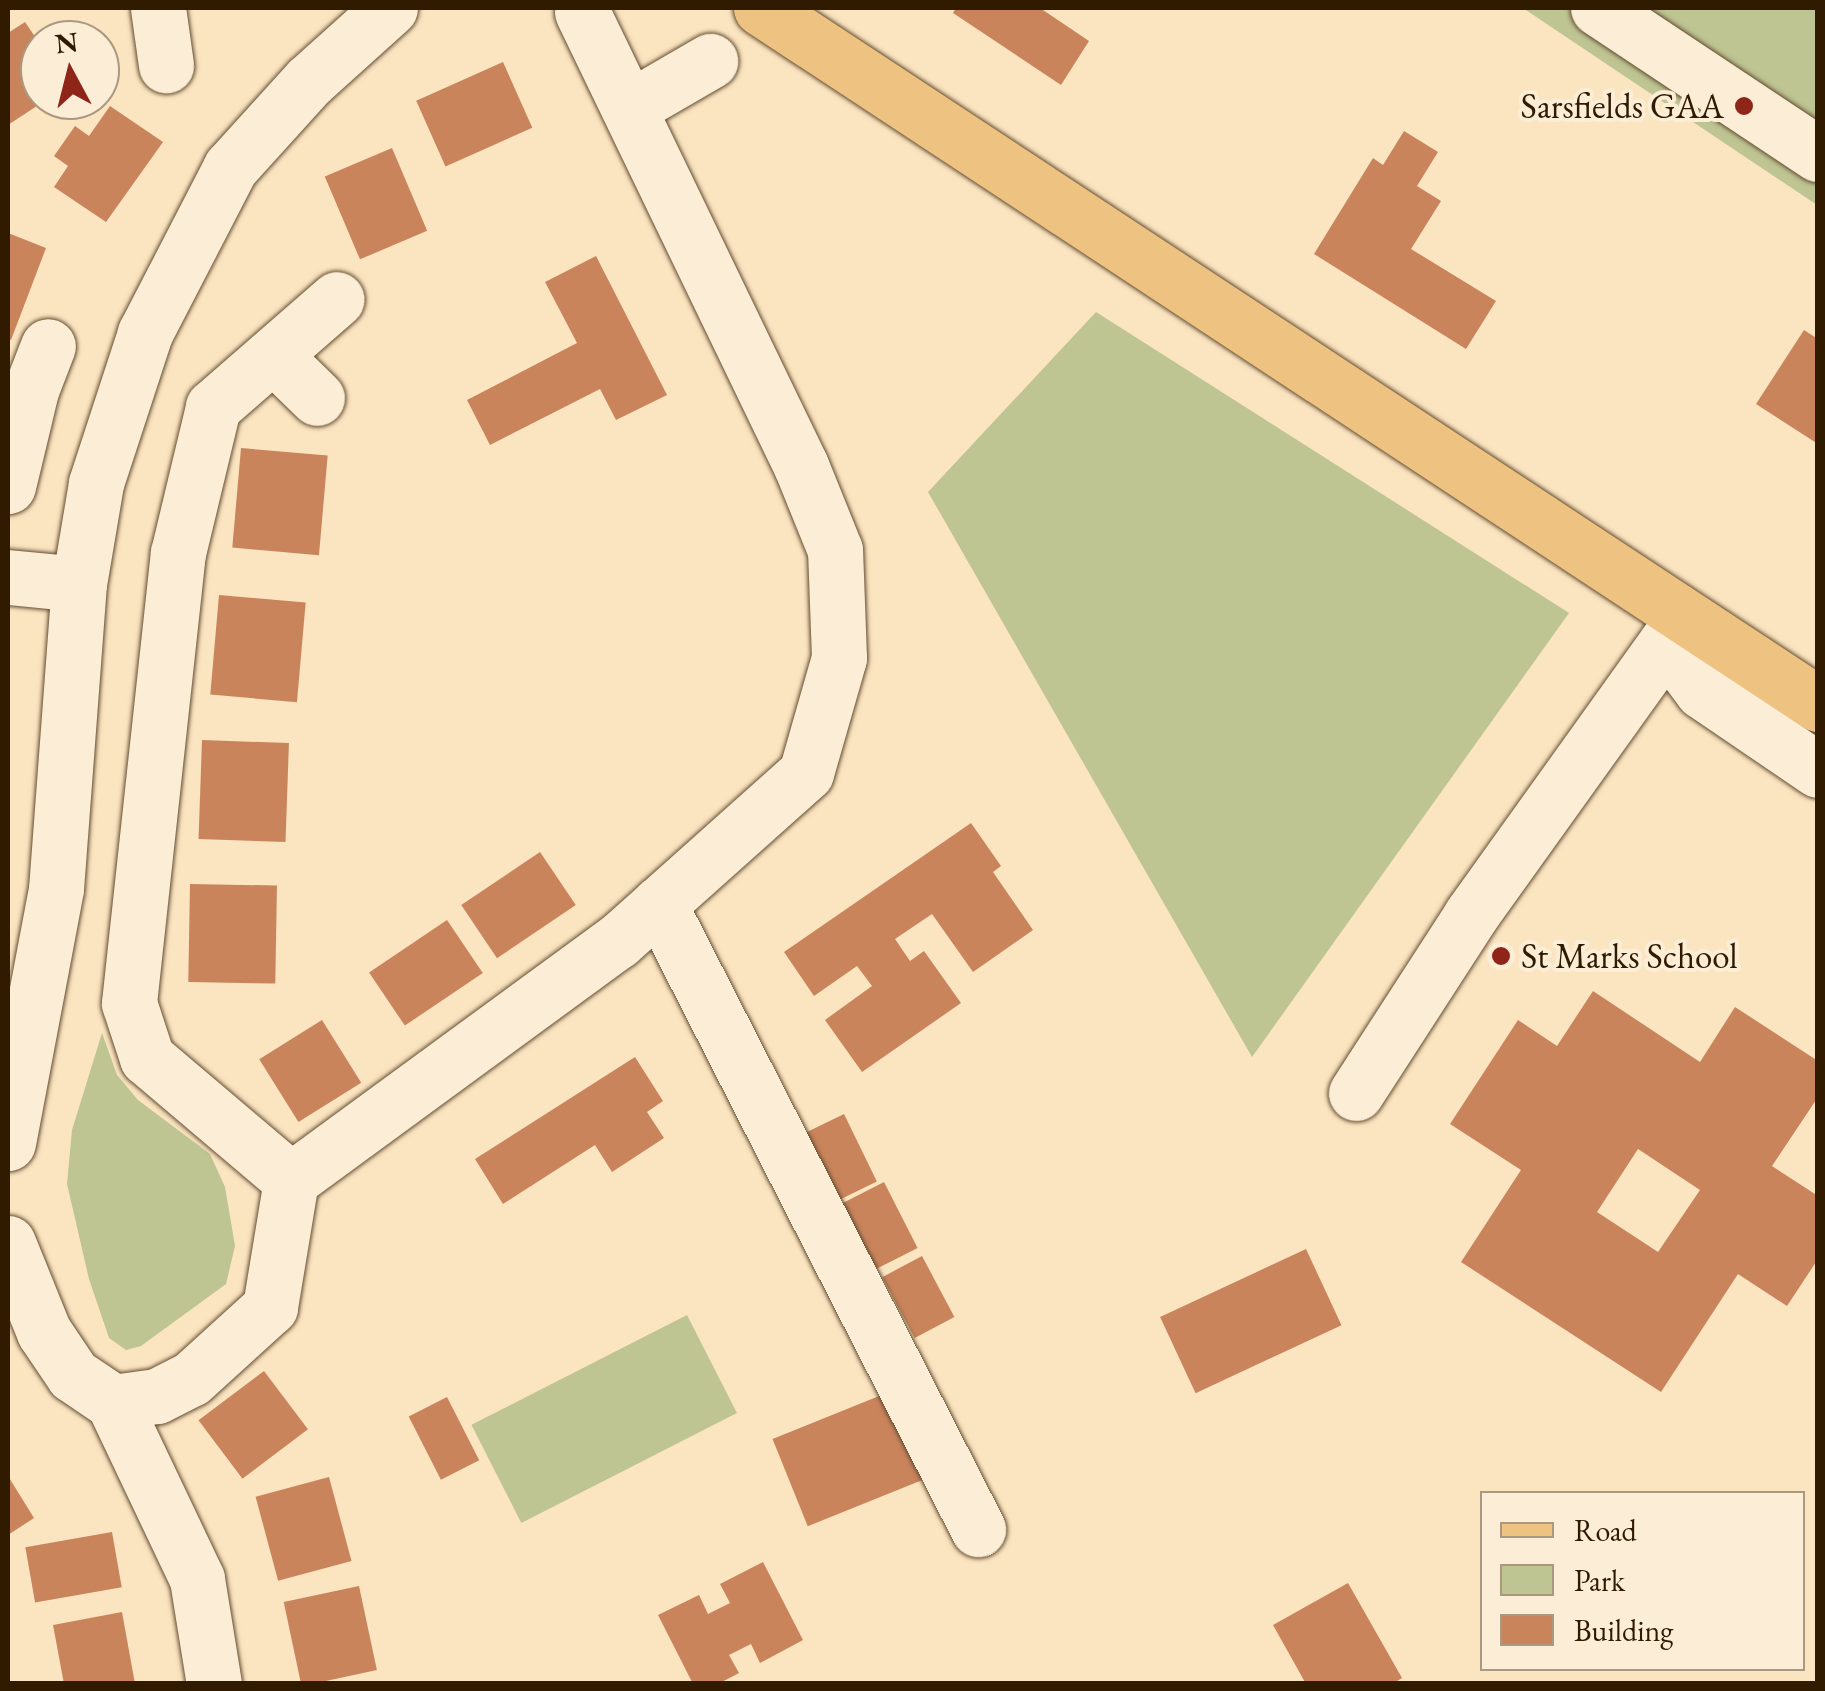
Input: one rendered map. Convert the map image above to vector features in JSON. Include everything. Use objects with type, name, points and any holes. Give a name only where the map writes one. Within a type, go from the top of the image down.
[{"type":"main road","points":[[762,8],[1619,574],[1674,631],[1818,704]]},
{"type":"street","points":[[158,8],[166,66]]},
{"type":"street","points":[[9,1121],[41,982],[56,889],[79,584],[96,484],[145,334],[230,168],[309,81],[390,8]]},
{"type":"street","points":[[1598,8],[1818,154]]},
{"type":"street","points":[[113,1402],[156,1396],[191,1379],[270,1307],[290,1180],[602,952],[806,772],[838,658],[835,550],[801,466],[582,12]]},
{"type":"street","points":[[629,108],[710,61]]},
{"type":"street","points":[[290,1180],[147,1058],[129,1003],[178,553],[212,407],[337,300]]},
{"type":"street","points":[[8,486],[31,390],[48,346]]},
{"type":"street","points":[[274,356],[317,398]]},
{"type":"street","points":[[8,577],[79,584]]},
{"type":"street","points":[[1356,1092],[1471,915],[1674,631],[1702,691],[1818,770]]},
{"type":"street","points":[[659,904],[978,1529]]},
{"type":"street","points":[[8,1243],[26,1324],[73,1375],[113,1402],[197,1580],[214,1684]]},
{"type":"green space","name":"Sarsfields GAA","points":[[1523,8],[1817,8],[1817,205]]},
{"type":"green space","points":[[1096,312],[1569,613],[1252,1057],[928,492]]},
{"type":"green space","points":[[102,1033],[117,1075],[138,1100],[210,1154],[225,1187],[235,1246],[226,1284],[141,1346],[126,1350],[109,1338],[89,1279],[67,1184],[72,1130]]},
{"type":"green space","points":[[687,1315],[737,1413],[521,1523],[471,1425]]},
{"type":"building","points":[[956,8],[1045,8],[1089,41],[1061,85],[953,13]]},
{"type":"building","points":[[20,25],[20,117],[8,125],[8,33]]},
{"type":"building","points":[[503,62],[532,128],[445,166],[416,101]]},
{"type":"building","points":[[120,113],[163,142],[106,222],[54,187],[68,166],[54,156],[75,126],[89,136],[100,120],[120,120]]},
{"type":"building","points":[[1404,131],[1438,152],[1417,186],[1441,201],[1411,249],[1496,301],[1466,349],[1314,254],[1373,158],[1383,165]]},
{"type":"building","points":[[392,148],[427,231],[360,259],[325,177]]},
{"type":"building","points":[[8,233],[46,248],[11,340],[8,338]]},
{"type":"building","points":[[596,256],[667,395],[616,420],[600,389],[490,445],[467,400],[577,343],[545,282]]},
{"type":"building","points":[[1804,330],[1818,339],[1818,444],[1756,404]]},
{"type":"building","points":[[241,448],[328,456],[319,555],[232,548]]},
{"type":"building","points":[[219,595],[306,603],[297,702],[210,695]]},
{"type":"building","points":[[202,740],[289,743],[285,842],[199,839]]},
{"type":"building","points":[[971,823],[1001,866],[993,872],[1033,930],[973,972],[932,914],[895,939],[910,961],[924,951],[961,1003],[862,1072],[825,1020],[872,986],[857,966],[814,996],[784,952]]},
{"type":"building","points":[[540,852],[576,905],[497,958],[461,905]]},
{"type":"building","points":[[190,884],[277,886],[275,984],[188,982]]},
{"type":"building","points":[[447,920],[483,973],[405,1026],[369,973]]},
{"type":"building","points":[[1593,991],[1700,1062],[1735,1007],[1818,1061],[1818,1097],[1772,1166],[1818,1196],[1818,1259],[1787,1306],[1738,1274],[1661,1392],[1461,1262],[1521,1170],[1450,1124],[1518,1020],[1557,1046]],"holes":[[[1638,1149],[1700,1190],[1658,1252],[1597,1212]]]},
{"type":"building","points":[[322,1020],[361,1083],[298,1122],[259,1059]]},
{"type":"building","points":[[635,1057],[663,1101],[647,1112],[664,1138],[612,1172],[595,1145],[503,1204],[475,1159]]},
{"type":"building","points":[[844,1114],[877,1181],[837,1201],[804,1133]]},
{"type":"building","points":[[884,1182],[918,1248],[872,1271],[839,1205]]},
{"type":"building","points":[[1306,1249],[1341,1325],[1196,1393],[1160,1317]]},
{"type":"building","points":[[922,1256],[954,1317],[915,1338],[882,1277]]},
{"type":"building","points":[[264,1371],[308,1429],[242,1479],[199,1420]]},
{"type":"building","points":[[894,1390],[929,1477],[808,1526],[773,1439]]},
{"type":"building","points":[[447,1397],[479,1460],[441,1480],[409,1417]]},
{"type":"building","points":[[8,1476],[34,1518],[8,1535]]},
{"type":"building","points":[[329,1477],[352,1561],[278,1581],[256,1497]]},
{"type":"building","points":[[112,1532],[122,1587],[35,1602],[25,1547]]},
{"type":"building","points":[[763,1562],[803,1640],[760,1663],[751,1644],[729,1655],[739,1673],[718,1684],[693,1684],[658,1615],[699,1595],[708,1614],[730,1603],[720,1584]]},
{"type":"building","points":[[1348,1583],[1402,1678],[1392,1684],[1306,1684],[1273,1625]]},
{"type":"building","points":[[359,1586],[377,1670],[301,1684],[284,1602]]},
{"type":"building","points":[[122,1612],[135,1684],[64,1684],[53,1625]]},
{"type":"place","name":"Sarsfields GAA","points":[[1744,106]]},
{"type":"place","name":"St Marks School","points":[[1501,956]]}]
